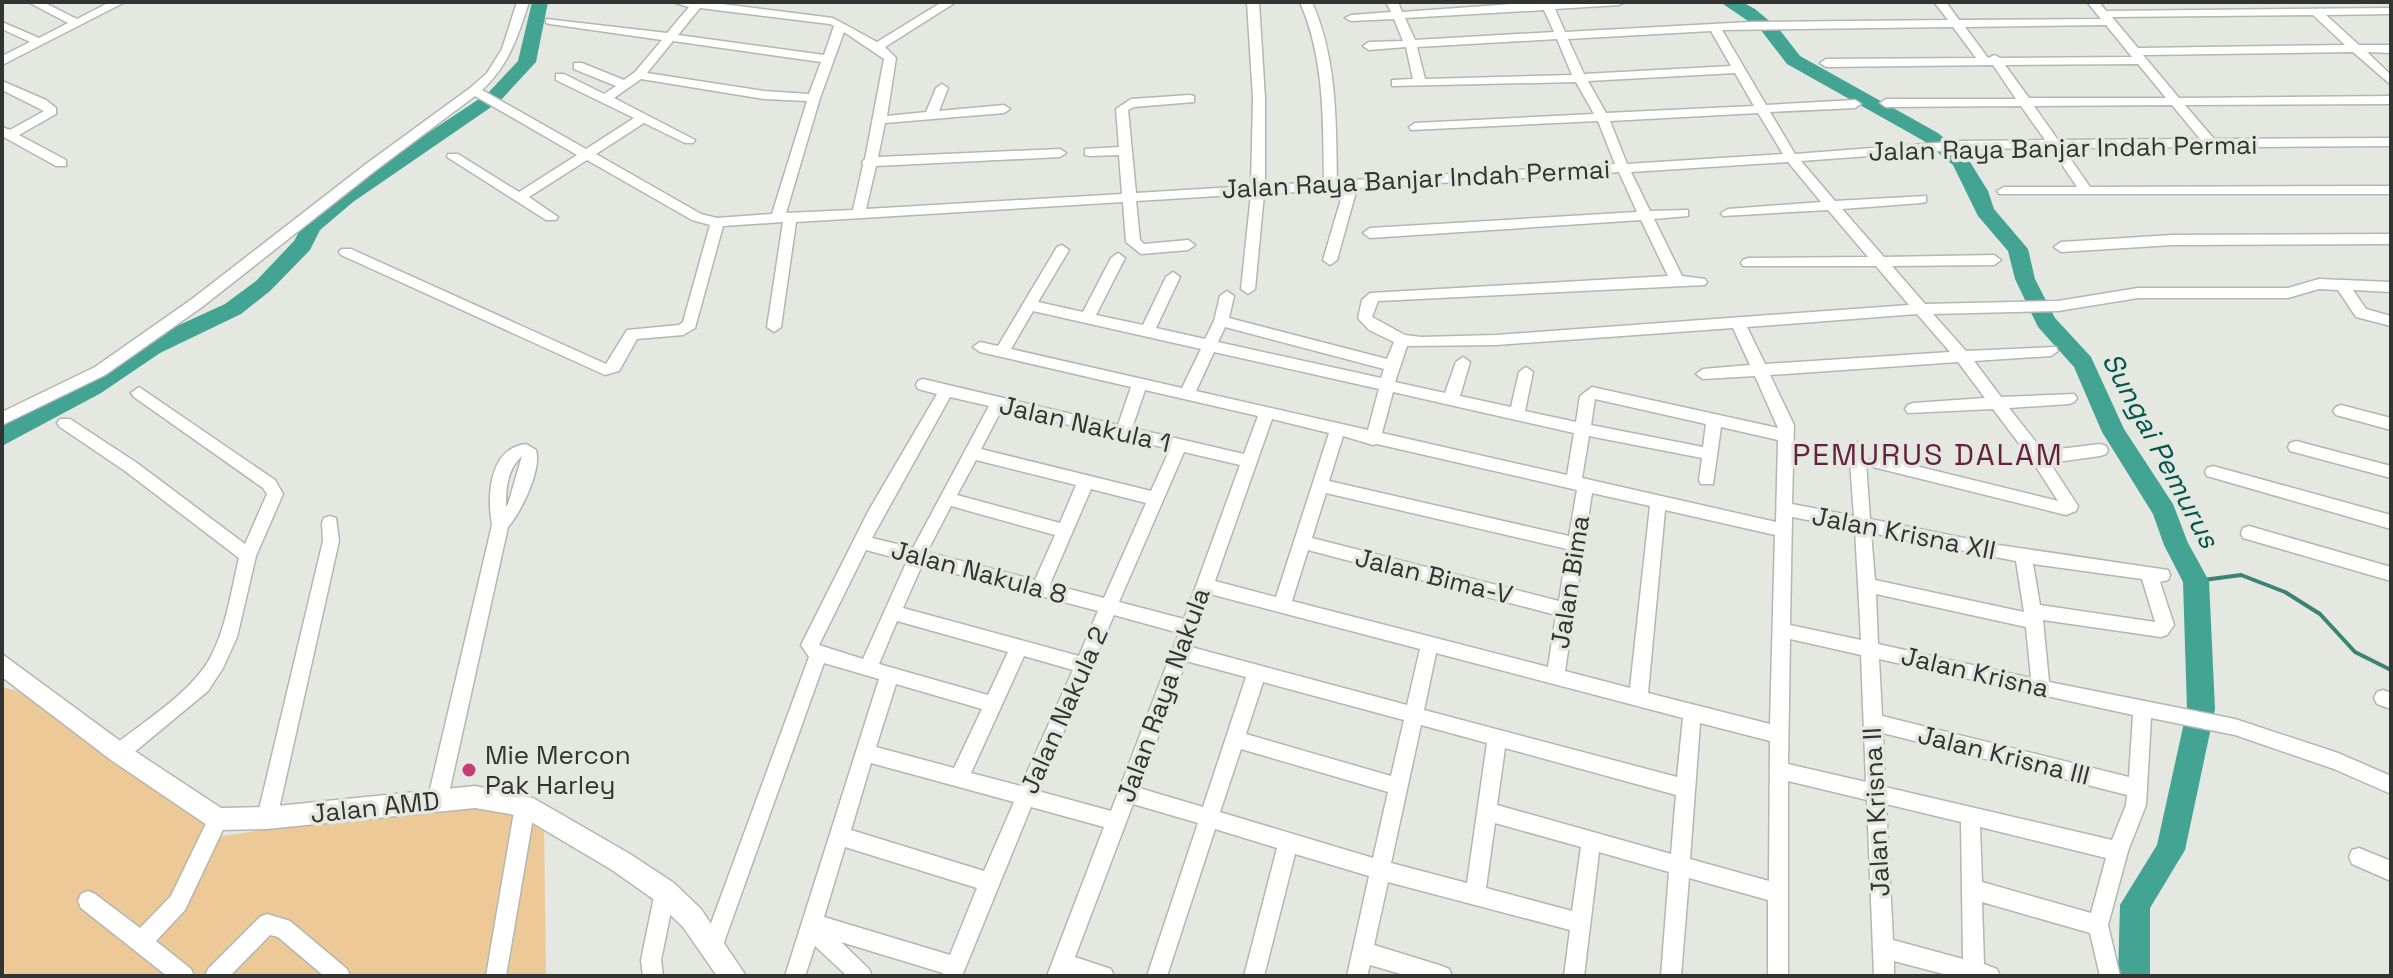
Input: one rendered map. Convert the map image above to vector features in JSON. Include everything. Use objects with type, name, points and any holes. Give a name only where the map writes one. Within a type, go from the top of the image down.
[{"type":"street","points":[[34,2],[77,23]]},
{"type":"street","points":[[2,61],[116,2]]},
{"type":"street","points":[[2,419],[100,371],[197,303],[371,167],[477,93],[508,49],[523,2]]},
{"type":"street","points":[[678,2],[828,20],[887,53],[890,61],[880,120],[858,215]]},
{"type":"street","points":[[877,47],[950,2]]},
{"type":"street","points":[[1248,289],[1258,189],[1259,98],[1253,2]]},
{"type":"street","points":[[1306,2],[1319,34],[1327,102],[1331,185]]},
{"type":"street","points":[[1392,2],[1411,45],[1420,82]]},
{"type":"street","points":[[1351,18],[1619,2]]},
{"type":"street","points":[[1940,2],[2025,102],[2086,190]]},
{"type":"street","points":[[2093,2],[2210,143]]},
{"type":"street","points":[[605,99],[639,75],[698,3]]},
{"type":"street","points":[[1547,4],[1677,280]]},
{"type":"street","points":[[1369,46],[1750,25],[1957,23],[2383,8]]},
{"type":"street","points":[[2314,10],[2391,81]]},
{"type":"street","points":[[550,21],[667,40],[828,59]]},
{"type":"street","points":[[2,25],[39,42]]},
{"type":"street","points":[[774,327],[784,220],[814,98],[840,26]]},
{"type":"street","points":[[1715,28],[1791,158],[1962,357],[2070,503],[2068,509],[1875,462]]},
{"type":"street","points":[[1826,63],[2355,47],[2391,49]]},
{"type":"street","points":[[578,66],[625,85]]},
{"type":"street","points":[[1396,83],[1580,78],[1739,69]]},
{"type":"street","points":[[639,75],[764,95],[814,98]]},
{"type":"street","points":[[560,77],[689,140]]},
{"type":"street","points":[[2,85],[42,103],[52,111],[6,132]]},
{"type":"street","points":[[931,115],[942,88]]},
{"type":"street","name":"Jalan Raya Banjar Indah Permai","points":[[477,93],[697,217],[717,222],[1963,145],[2391,142]]},
{"type":"street","points":[[1188,245],[1137,247],[1133,242],[1123,151],[1124,105],[1190,99]]},
{"type":"street","points":[[1886,103],[2391,100]]},
{"type":"street","points":[[1415,127],[1855,104]]},
{"type":"street","points":[[880,120],[1004,109]]},
{"type":"street","points":[[520,197],[643,118]]},
{"type":"street","points":[[6,132],[61,163]]},
{"type":"street","points":[[1090,152],[1123,151]]},
{"type":"street","points":[[868,162],[1060,153]]},
{"type":"street","points":[[453,157],[551,217]]},
{"type":"street","points":[[1330,260],[1352,183]]},
{"type":"street","points":[[2004,191],[2391,190]]},
{"type":"street","points":[[1728,213],[1921,199]]},
{"type":"street","points":[[1370,233],[1683,213]]},
{"type":"street","points":[[346,252],[605,370],[618,362],[632,334],[678,331],[690,324],[717,222]]},
{"type":"street","points":[[2061,247],[2172,240],[2391,239]]},
{"type":"street","points":[[1002,352],[1062,250]]},
{"type":"street","points":[[1088,317],[1118,258]]},
{"type":"street","points":[[1748,263],[1882,264],[1994,260]]},
{"type":"street","points":[[1147,332],[1173,277]]},
{"type":"street","points":[[1700,282],[1677,280],[1371,298],[1365,318],[1402,340],[1496,340],[1923,309],[2058,306],[2138,293],[2288,293],[2319,284],[2391,287]]},
{"type":"street","points":[[2342,285],[2361,313],[2391,321]]},
{"type":"street","points":[[1186,395],[1221,321],[1227,296]]},
{"type":"street","points":[[1029,305],[1582,429],[1710,454]]},
{"type":"street","points":[[1221,321],[1392,366]]},
{"type":"street","points":[[1737,322],[1783,416],[1786,436],[1779,735],[1778,976]]},
{"type":"street","points":[[1373,439],[1402,340]]},
{"type":"street","points":[[980,347],[1785,531]]},
{"type":"street","points":[[1703,374],[2051,351]]},
{"type":"street","points":[[1451,399],[1463,362]]},
{"type":"street","points":[[1517,414],[1526,372]]},
{"type":"street","points":[[1123,432],[1140,384]]},
{"type":"street","name":"Jalan Nakula 1","points":[[923,385],[1248,461]]},
{"type":"street","points":[[946,391],[862,542],[810,645],[819,654],[992,704]]},
{"type":"street","points":[[119,753],[209,676],[228,637],[248,556],[275,494],[274,488],[139,393]]},
{"type":"street","name":"Jalan Bima","points":[[1555,678],[1576,544],[1582,429],[1588,396],[1592,393],[1714,421]]},
{"type":"street","points":[[1913,409],[2069,398]]},
{"type":"street","points":[[868,668],[918,554],[998,403]]},
{"type":"street","points":[[2341,411],[2391,424]]},
{"type":"street","name":"Jalan Raya Nakula","points":[[1060,969],[1181,652],[1266,414]]},
{"type":"street","points":[[1707,480],[1714,421],[1786,436]]},
{"type":"street","points":[[65,423],[131,467],[248,556]]},
{"type":"street","points":[[1282,606],[1337,431]]},
{"type":"street","name":"Jalan Nakula 2","points":[[954,972],[989,882],[1179,446]]},
{"type":"street","points":[[2296,447],[2391,472]]},
{"type":"street","name":"Jalan Krisna II","points":[[1857,448],[1867,585],[1884,976]]},
{"type":"street","points":[[2039,458],[2100,450]]},
{"type":"street","points":[[973,453],[1156,499]]},
{"type":"street","points":[[2213,472],[2391,522]]},
{"type":"street","points":[[1040,589],[1085,483]]},
{"type":"street","points":[[1320,485],[1576,544]]},
{"type":"street","points":[[948,499],[1064,531]]},
{"type":"street","points":[[1638,698],[1658,503]]},
{"type":"street","name":"Jalan Krisna XII","points":[[1786,509],[2023,555],[2156,574],[2165,625],[2161,630],[2033,616]]},
{"type":"street","points":[[267,818],[331,541],[330,523]]},
{"type":"street","points":[[437,802],[500,525]]},
{"type":"street","points":[[2249,533],[2391,574]]},
{"type":"street","name":"Jalan Nakula 8","points":[[862,542],[918,554],[1189,628]]},
{"type":"street","name":"Jalan Bima-V","points":[[1301,542],[1567,610]]},
{"type":"street","points":[[2023,555],[2041,688]]},
{"type":"street","points":[[1203,585],[1779,735]]},
{"type":"street","points":[[1867,585],[2033,616]]},
{"type":"street","points":[[892,612],[1083,665]]},
{"type":"street","name":"Jalan Krisna","points":[[1781,630],[2235,727],[2338,762],[2391,785]]},
{"type":"street","points":[[1357,976],[1429,646]]},
{"type":"street","points":[[959,778],[1019,647]]},
{"type":"street","points":[[1181,652],[1497,740],[1684,788]]},
{"type":"street","points":[[713,945],[819,654]]},
{"type":"street","points":[[2,664],[119,753],[218,819],[178,903],[141,942]]},
{"type":"street","points":[[1157,976],[1212,817],[1257,672]]},
{"type":"street","points":[[795,976],[890,674]]},
{"type":"street","points":[[2110,976],[2098,925],[2118,851],[2136,805],[2143,708]]},
{"type":"street","points":[[1671,976],[1692,713]]},
{"type":"street","name":"Jalan Krisna III","points":[[1872,722],[2136,788]]},
{"type":"street","points":[[1237,740],[1399,787]]},
{"type":"street","points":[[1475,895],[1497,740]]},
{"type":"street","points":[[866,753],[1116,821]]},
{"type":"street","points":[[1779,770],[2118,851]]},
{"type":"street","points":[[1127,793],[1380,870],[1580,923]]},
{"type":"street","name":"Jalan AMD","points":[[218,819],[267,818],[489,797],[525,806],[621,862],[665,892],[692,918],[733,976]]},
{"type":"street","points":[[496,976],[525,806]]},
{"type":"street","points":[[1485,811],[1778,893]]},
{"type":"street","points":[[1883,948],[1979,974],[1970,815]]},
{"type":"street","points":[[840,836],[989,882]]},
{"type":"street","points":[[1254,976],[1289,841]]},
{"type":"street","points":[[1574,976],[1591,842]]},
{"type":"street","points":[[2359,857],[2391,871]]},
{"type":"street","points":[[1972,889],[2098,925]]},
{"type":"street","points":[[653,976],[651,960],[665,892]]},
{"type":"street","points":[[88,901],[184,976]]},
{"type":"street","points":[[215,976],[267,924],[283,928],[340,976]]},
{"type":"street","points":[[812,926],[954,972]]},
{"type":"street","points":[[812,926],[862,976]]},
{"type":"street","points":[[1362,952],[1442,976]]},
{"type":"street","points":[[1060,969],[1104,976]]},
{"type":"shaded area","points":[[2,687],[21,692],[221,836],[399,811],[499,802],[544,826],[546,976],[9,976],[2,970]]},
{"type":"waterway","points":[[2,437],[93,387],[152,347],[233,309],[263,286],[303,245],[312,226],[346,197],[494,97],[527,62],[540,2]]},
{"type":"waterway","name":"Sungai Pemurus","points":[[1728,2],[1766,25],[1793,60],[1931,137],[1960,161],[1978,191],[1985,211],[2018,249],[2025,279],[2046,322],[2083,363],[2114,432],[2164,511],[2176,545],[2196,581],[2201,709],[2170,850],[2135,905],[2134,976]]},
{"type":"waterway","points":[[2196,581],[2241,575],[2285,592],[2320,614],[2355,652],[2391,670]]},
{"type":"place","name":"Mie Mercon Pak Harley","points":[[469,770]]},
{"type":"district","name":"PEMURUS DALAM","points":[[1928,454]]}]
